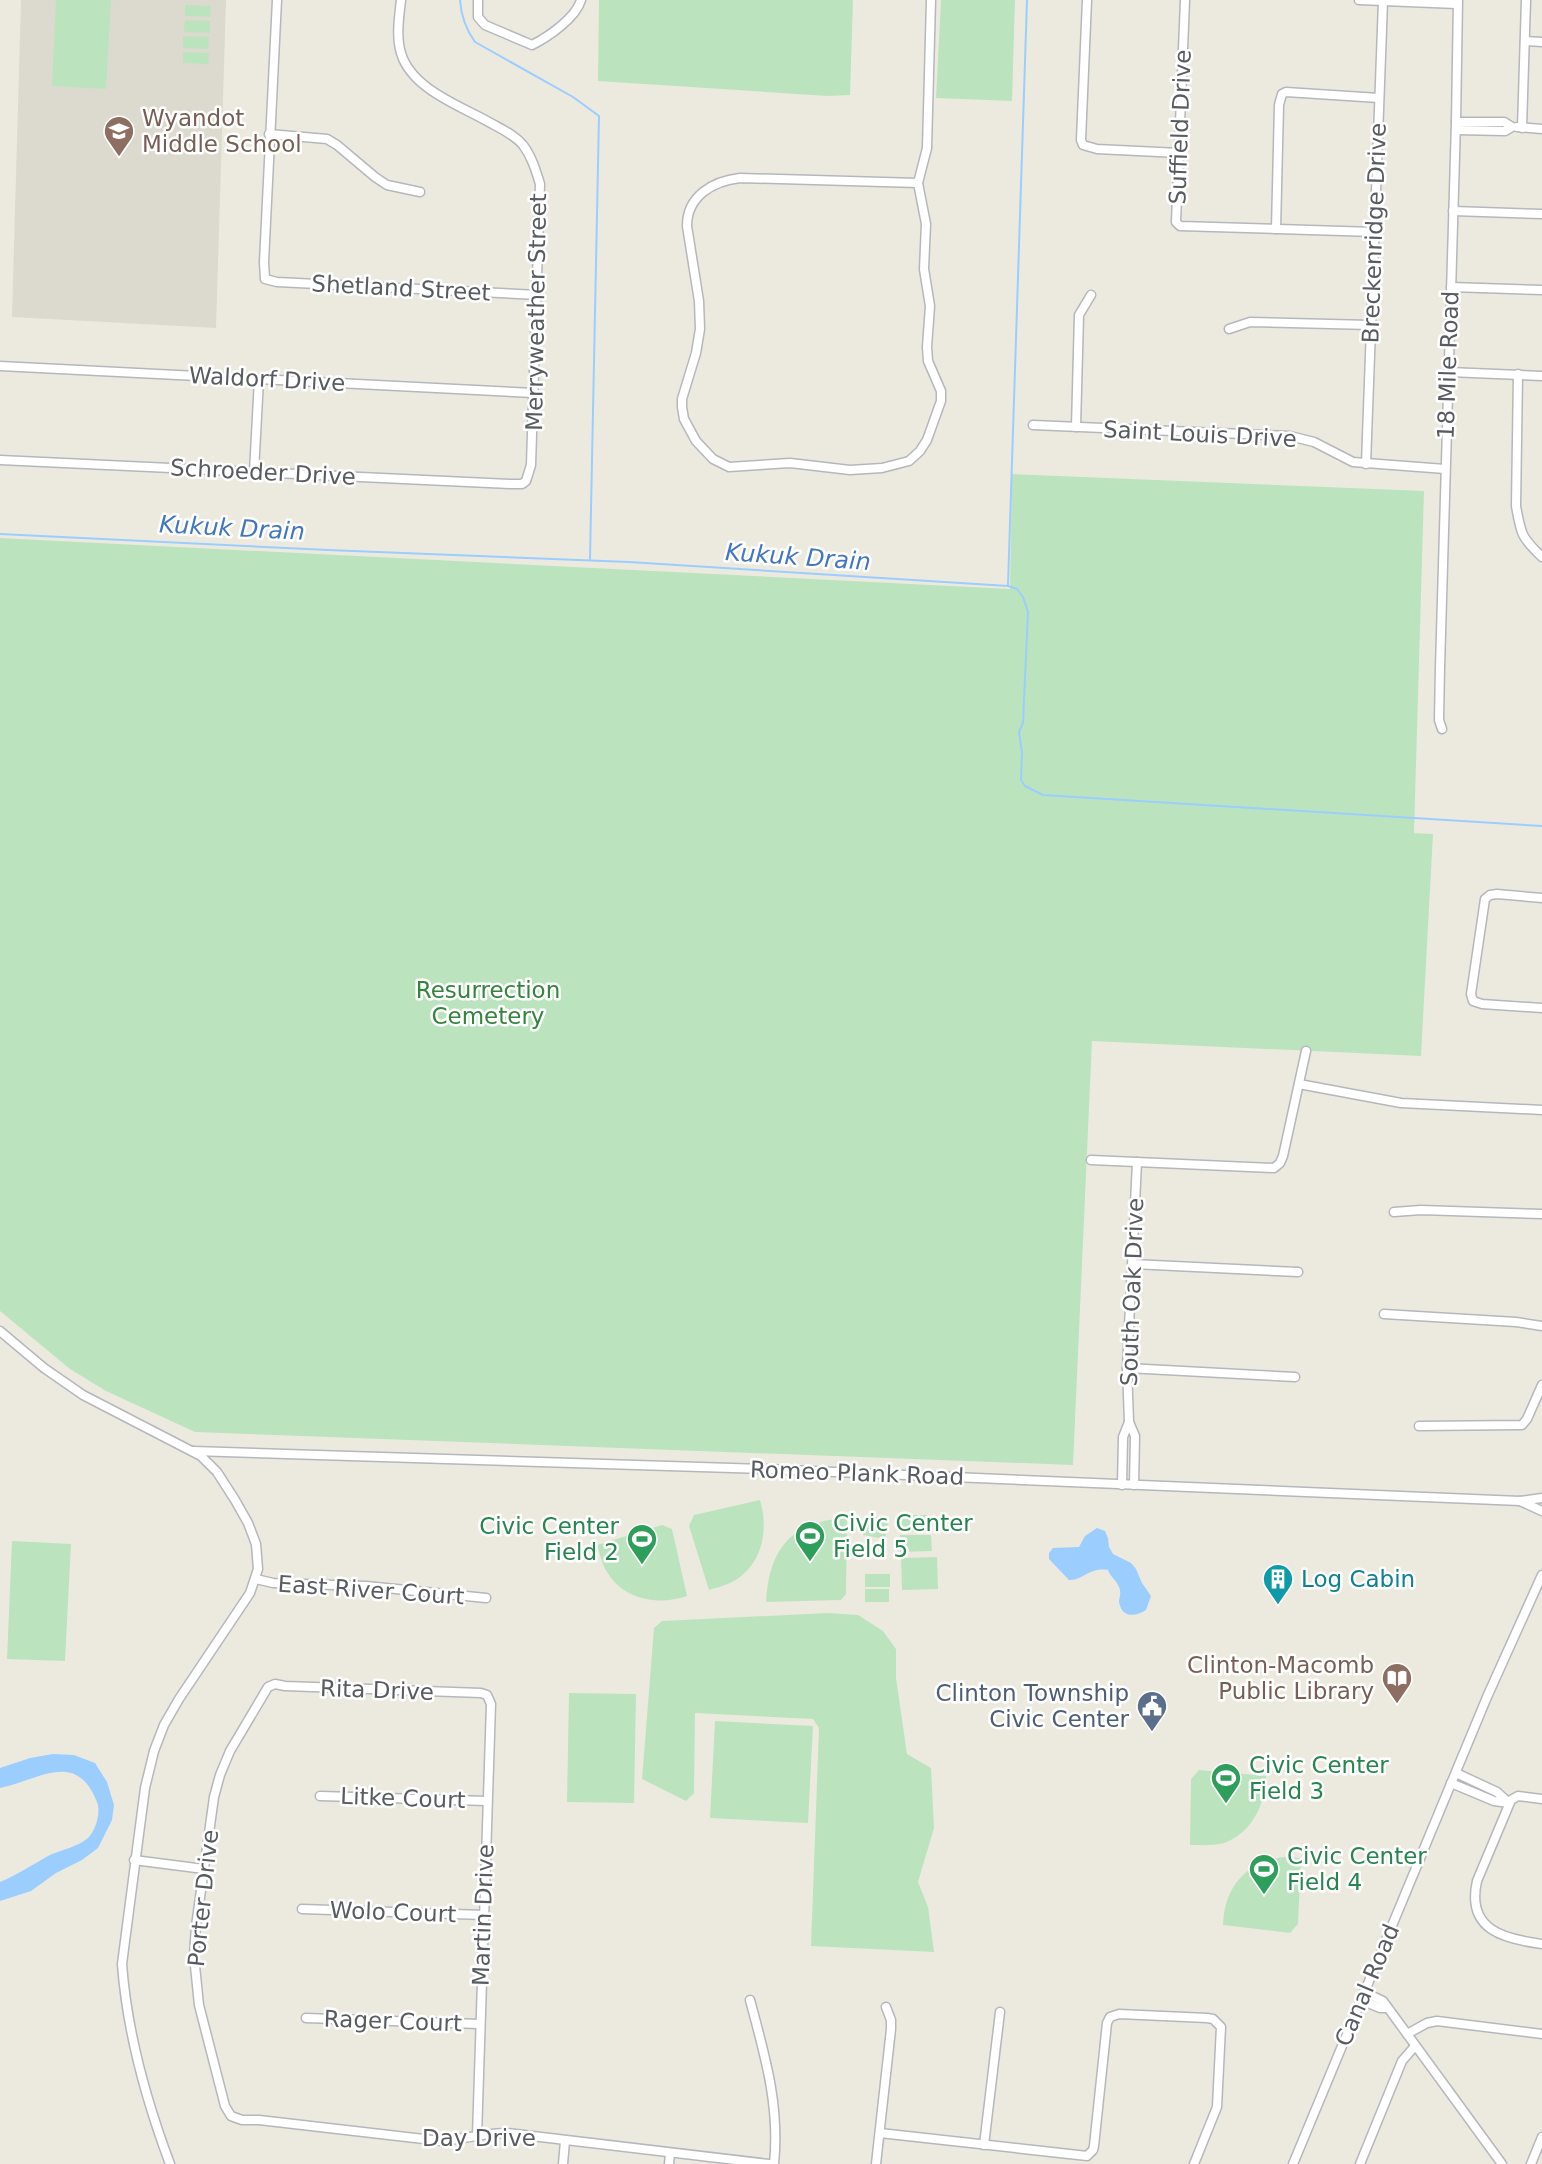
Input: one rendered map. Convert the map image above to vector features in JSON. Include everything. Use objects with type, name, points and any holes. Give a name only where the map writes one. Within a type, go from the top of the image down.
[{"type":"street","points":[[277,0],[269,134],[327,139],[387,185],[420,192]]},
{"type":"street","name":"Merryweather Street","points":[[401,0],[399,46],[406,66],[419,81],[435,92],[507,132],[521,143],[530,156],[540,184],[531,465],[526,481]]},
{"type":"street","points":[[478,0],[478,16],[485,25],[531,45],[544,39],[575,13],[581,0]]},
{"type":"street","points":[[918,183],[740,178],[711,186],[692,204],[688,212],[687,226],[699,301],[700,329],[682,407],[689,431],[713,459],[720,464],[735,467],[801,463],[840,470],[860,470],[904,463],[920,451],[933,425],[941,396],[928,361],[930,306],[924,269],[926,225],[918,183],[927,148],[931,0]]},
{"type":"street","points":[[1087,0],[1083,145],[1097,149],[1179,153]]},
{"type":"street","name":"Suffield Drive","points":[[1185,0],[1176,222],[1180,226],[1374,232]]},
{"type":"street","points":[[1359,0],[1457,2]]},
{"type":"street","points":[[1522,128],[1526,0]]},
{"type":"street","name":"Breckenridge Drive","points":[[1366,464],[1383,1]]},
{"type":"street","name":"18 Mile Road","points":[[1442,729],[1439,710],[1456,126],[1457,2]]},
{"type":"street","points":[[1525,41],[1542,42]]},
{"type":"street","points":[[1276,229],[1279,105],[1282,94],[1286,92],[1379,98]]},
{"type":"street","points":[[1456,126],[1505,131],[1512,127],[1542,129]]},
{"type":"street","name":"Shetland Street","points":[[269,134],[265,279],[277,282],[538,295]]},
{"type":"street","points":[[1453,211],[1542,214]]},
{"type":"street","points":[[1451,287],[1542,290]]},
{"type":"street","points":[[1076,427],[1079,315],[1091,295]]},
{"type":"street","points":[[1229,329],[1250,322],[1371,325]]},
{"type":"street","name":"Waldorf Drive","points":[[0,366],[534,393]]},
{"type":"street","points":[[1449,372],[1542,376]]},
{"type":"street","points":[[1518,374],[1516,506],[1525,541],[1542,557]]},
{"type":"street","points":[[254,472],[259,379]]},
{"type":"street","name":"Saint Louis Drive","points":[[1033,425],[1290,436],[1314,442],[1340,457],[1366,464],[1445,469]]},
{"type":"street","name":"Schroeder Drive","points":[[0,460],[510,484],[522,484],[526,481]]},
{"type":"street","points":[[1542,898],[1497,894],[1485,899],[1471,994],[1473,1001],[1484,1005],[1542,1008]]},
{"type":"street","points":[[1091,1160],[1274,1168],[1283,1156],[1306,1051]]},
{"type":"street","points":[[1299,1084],[1401,1103],[1542,1110]]},
{"type":"street","name":"South Oak Drive","points":[[1134,1485],[1135,1436],[1129,1422],[1126,1368],[1138,1162]]},
{"type":"street","points":[[1394,1212],[1421,1210],[1542,1214]]},
{"type":"street","points":[[1133,1264],[1298,1272]]},
{"type":"street","points":[[1384,1314],[1542,1326]]},
{"type":"street","points":[[0,1331],[44,1368],[83,1395],[193,1451],[216,1472],[248,1523],[258,1557],[256,1579],[241,1608],[179,1699],[158,1738],[145,1788],[134,1860],[122,1964],[123,1976],[138,2062],[170,2164]]},
{"type":"street","points":[[1126,1368],[1295,1377]]},
{"type":"street","points":[[1419,1426],[1522,1425],[1542,1385]]},
{"type":"street","name":"South Oak Drive","points":[[1122,1485],[1124,1437],[1129,1422]]},
{"type":"street","name":"Romeo Plank Road","points":[[193,1451],[765,1469],[1520,1501],[1542,1498]]},
{"type":"street","name":"Romeo Plank Road","points":[[1520,1501],[1542,1511]]},
{"type":"street","name":"Canal Road","points":[[1293,2164],[1455,1773],[1542,1575]]},
{"type":"street","name":"East River Court","points":[[256,1579],[273,1583],[379,1587],[486,1598]]},
{"type":"street","name":"Rita Drive","points":[[268,1687],[275,1684],[487,1695]]},
{"type":"street","name":"Porter Drive","points":[[231,2116],[225,2106],[196,1985],[195,1935],[220,1775],[230,1751],[268,1687]]},
{"type":"street","name":"Martin Drive","points":[[477,2136],[491,1704],[487,1695]]},
{"type":"street","points":[[1455,1773],[1497,1793],[1509,1803]]},
{"type":"street","points":[[1451,1783],[1494,1801],[1509,1803]]},
{"type":"street","name":"Litke Court","points":[[320,1796],[487,1801]]},
{"type":"street","points":[[1542,1799],[1515,1797],[1509,1803],[1476,1881],[1475,1899],[1478,1913],[1488,1928],[1499,1935],[1542,1944]]},
{"type":"street","points":[[134,1860],[204,1869]]},
{"type":"street","name":"Wolo Court","points":[[302,1909],[484,1915]]},
{"type":"street","points":[[1362,1996],[1380,2008],[1387,2008],[1502,2164]]},
{"type":"street","points":[[750,2000],[774,2105],[776,2124],[772,2164]]},
{"type":"street","points":[[876,2164],[891,2029],[886,2007]]},
{"type":"street","points":[[984,2145],[1000,2012]]},
{"type":"street","points":[[880,2133],[1083,2157],[1090,2153],[1094,2146],[1107,2023],[1110,2017],[1119,2014],[1213,2018],[1219,2022],[1221,2033],[1217,2107],[1194,2164]]},
{"type":"street","name":"Rager Court","points":[[306,2018],[479,2024]]},
{"type":"street","points":[[1407,2034],[1427,2023],[1437,2021],[1542,2034]]},
{"type":"street","points":[[1360,2164],[1402,2061],[1415,2046]]},
{"type":"street","name":"Day Drive","points":[[231,2116],[242,2120],[442,2141],[507,2133],[772,2164]]},
{"type":"street","points":[[1531,2164],[1542,2137]]},
{"type":"street","points":[[563,2164],[565,2141]]},
{"type":"street","points":[[668,2164],[670,2153]]},
{"type":"shaded area","name":"Wyandot Middle School","points":[[21,0],[226,0],[216,328],[12,317]]},
{"type":"green space","points":[[56,0],[111,0],[106,89],[52,86]]},
{"type":"green space","points":[[599,0],[853,0],[850,95],[827,96],[598,81]]},
{"type":"green space","points":[[941,0],[1015,0],[1012,101],[936,98]]},
{"type":"green space","points":[[185,5],[211,6],[210,17],[185,16]]},
{"type":"green space","points":[[185,20],[210,21],[210,33],[184,32]]},
{"type":"green space","points":[[183,36],[209,37],[208,49],[183,48]]},
{"type":"green space","points":[[183,52],[209,53],[208,64],[183,63]]},
{"type":"green space","name":"Resurrection Cemetery","points":[[1012,474],[1424,491],[1414,833],[1433,834],[1421,1056],[1092,1041],[1073,1465],[195,1432],[106,1391],[70,1369],[0,1311],[0,538],[1010,589]]},
{"type":"green space","points":[[760,1500],[764,1531],[754,1561],[748,1570],[736,1579],[709,1590],[689,1526],[694,1515]]},
{"type":"green space","points":[[899,1515],[931,1515],[931,1531],[899,1532]]},
{"type":"green space","points":[[887,1516],[888,1523],[885,1539],[863,1535],[862,1521]]},
{"type":"green space","name":"Civic Center Field 5","points":[[847,1518],[846,1594],[841,1600],[766,1602],[772,1567],[778,1552],[787,1541],[812,1525]]},
{"type":"green space","name":"Civic Center Field 2","points":[[662,1525],[672,1529],[687,1596],[653,1600],[632,1595],[614,1581],[605,1569],[597,1545]]},
{"type":"green space","points":[[900,1535],[931,1535],[932,1551],[900,1552]]},
{"type":"green space","points":[[12,1541],[71,1544],[65,1661],[7,1659]]},
{"type":"green space","points":[[937,1557],[938,1589],[902,1590],[901,1558]]},
{"type":"green space","points":[[865,1574],[890,1574],[890,1587],[865,1587]]},
{"type":"green space","points":[[865,1589],[889,1589],[889,1602],[865,1602]]},
{"type":"green space","points":[[827,1613],[858,1615],[883,1631],[896,1649],[896,1678],[907,1754],[931,1768],[934,1828],[918,1882],[928,1907],[934,1952],[811,1946],[819,1728],[813,1719],[695,1713],[694,1793],[686,1801],[642,1779],[654,1628],[662,1621]]},
{"type":"green space","points":[[569,1693],[636,1694],[634,1803],[567,1802]]},
{"type":"green space","points":[[715,1721],[813,1726],[808,1823],[710,1818]]},
{"type":"green space","name":"Civic Center Field 3","points":[[1199,1770],[1266,1776],[1256,1816],[1242,1832],[1224,1843],[1190,1845],[1191,1779]]},
{"type":"green space","name":"Civic Center Field 4","points":[[1283,1857],[1301,1858],[1298,1924],[1290,1933],[1223,1925],[1228,1899],[1240,1879],[1258,1864]]},
{"type":"water","points":[[1097,1528],[1105,1531],[1113,1554],[1131,1563],[1136,1569],[1151,1596],[1146,1610],[1133,1615],[1123,1611],[1119,1602],[1119,1587],[1108,1570],[1095,1570],[1069,1580],[1049,1559],[1053,1548],[1079,1547],[1085,1536]]},
{"type":"water","points":[[53,1754],[74,1755],[95,1763],[107,1782],[114,1805],[112,1820],[98,1848],[82,1860],[56,1873],[31,1891],[0,1901],[0,1882],[48,1856],[84,1841],[95,1826],[98,1816],[97,1802],[88,1786],[78,1776],[55,1772],[0,1788],[0,1768]]},
{"type":"waterway","points":[[460,0],[464,22],[475,42],[573,97],[599,116],[590,559]]},
{"type":"waterway","name":"Kukuk Drain","points":[[1008,585],[1027,0]]},
{"type":"waterway","name":"Kukuk Drain","points":[[0,534],[629,562],[1008,586],[1017,589],[1028,612],[1023,723],[1019,732],[1022,752],[1021,780],[1025,786],[1043,795],[1542,826]]},
{"type":"place","name":"Wyandot Middle School","points":[[119,158]]},
{"type":"place","name":"Civic Center Field 5","points":[[810,1563]]},
{"type":"place","name":"Civic Center Field 2","points":[[642,1566]]},
{"type":"place","name":"Log Cabin","points":[[1278,1606]]},
{"type":"place","name":"Clinton-Macomb Public Library","points":[[1397,1705]]},
{"type":"place","name":"Clinton Township Civic Center","points":[[1152,1733]]},
{"type":"place","name":"Civic Center Field 3","points":[[1226,1805]]},
{"type":"place","name":"Civic Center Field 4","points":[[1264,1896]]}]
